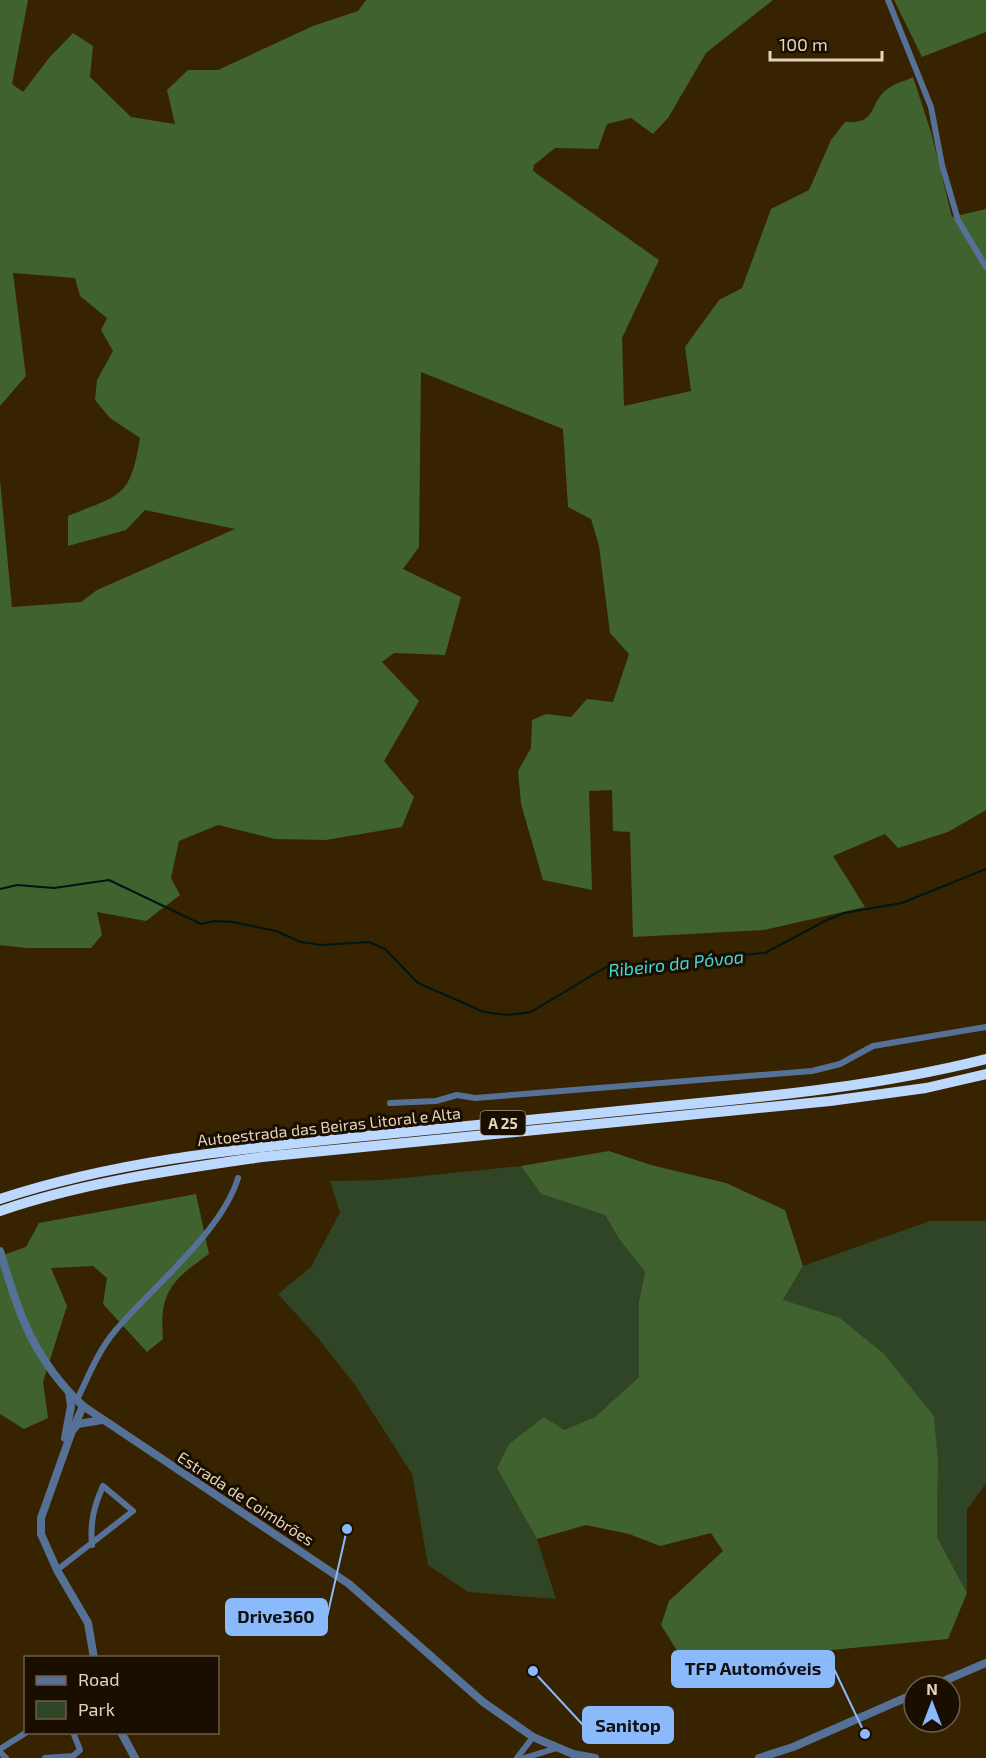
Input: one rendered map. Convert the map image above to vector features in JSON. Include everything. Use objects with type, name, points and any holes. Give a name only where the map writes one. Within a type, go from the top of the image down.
[{"type":"highway","name":"Autoestrada das Beiras Litoral e Alta","points":[[0,1211],[23,1197],[109,1168],[166,1159],[260,1147],[818,1091],[924,1075],[986,1059]]},
{"type":"highway","name":"Autoestrada das Beiras Litoral e Alta","points":[[0,1199],[262,1157],[830,1101],[926,1088],[986,1074]]},
{"type":"street","points":[[888,0],[931,107],[942,165],[958,220],[986,267]]},
{"type":"street","points":[[390,1103],[436,1101],[457,1095],[476,1098],[812,1071],[840,1064],[873,1046],[986,1027]]},
{"type":"street","points":[[94,1656],[88,1623],[45,1546],[41,1518],[80,1403],[103,1348],[115,1331],[155,1291],[226,1208],[238,1178]]},
{"type":"street","name":"Estrada de Coimbrões","points":[[0,1251],[14,1299],[34,1347],[69,1393],[80,1403],[102,1420],[350,1584],[483,1702],[533,1737],[557,1748],[595,1758]]},
{"type":"street","points":[[59,1466],[69,1420],[69,1393]]},
{"type":"street","points":[[72,1431],[78,1424],[102,1420]]},
{"type":"street","points":[[57,1570],[92,1545],[133,1510],[103,1485],[93,1509],[90,1526],[92,1545]]},
{"type":"street","points":[[960,1674],[986,1663]]},
{"type":"street","points":[[759,1758],[793,1747],[902,1699]]},
{"type":"street","points":[[6,1758],[0,1751],[24,1734]]},
{"type":"street","points":[[45,1758],[73,1756],[80,1750],[74,1734]]},
{"type":"street","points":[[122,1734],[135,1758]]},
{"type":"street","points":[[517,1758],[533,1737]]},
{"type":"street","points":[[524,1758],[557,1748]]},
{"type":"green space","points":[[0,0],[28,0],[12,84],[23,92],[49,58],[73,33],[93,46],[90,77],[131,117],[175,124],[167,90],[188,70],[218,70],[313,26],[358,11],[366,0],[773,0],[706,53],[668,118],[653,134],[631,118],[607,124],[598,149],[555,148],[534,165],[533,170],[537,174],[659,260],[622,338],[624,406],[691,391],[685,347],[719,300],[742,288],[771,209],[809,190],[831,140],[845,122],[855,122],[868,117],[886,90],[913,77],[931,132],[952,217],[986,209],[986,810],[948,832],[898,848],[885,834],[833,856],[865,907],[764,930],[633,937],[630,832],[613,831],[612,790],[589,791],[592,890],[543,880],[521,804],[518,771],[531,748],[532,720],[546,714],[571,717],[587,699],[613,702],[629,654],[610,633],[599,546],[591,519],[568,507],[563,429],[421,372],[419,547],[403,569],[461,597],[445,655],[394,653],[382,662],[419,701],[384,761],[414,797],[402,827],[326,840],[275,839],[218,825],[179,841],[171,878],[180,895],[146,921],[97,912],[102,935],[91,948],[27,948],[0,945],[0,480],[12,607],[81,602],[97,590],[235,529],[145,510],[126,530],[68,546],[68,516],[120,492],[132,473],[140,438],[110,418],[95,400],[97,380],[113,351],[101,330],[107,318],[80,296],[75,278],[13,273],[26,376],[0,406]]},
{"type":"green space","points":[[894,0],[986,0],[986,32],[922,57]]},
{"type":"green space","points":[[609,1151],[651,1165],[726,1183],[785,1210],[803,1266],[783,1300],[840,1318],[884,1354],[934,1416],[938,1462],[937,1537],[967,1593],[948,1639],[705,1662],[681,1657],[661,1625],[669,1601],[723,1551],[711,1533],[660,1546],[629,1534],[586,1525],[537,1539],[497,1468],[509,1444],[544,1417],[564,1430],[595,1417],[639,1377],[639,1301],[645,1272],[619,1239],[605,1215],[541,1194],[521,1166]]},
{"type":"green space","points":[[521,1166],[541,1194],[605,1215],[619,1239],[645,1272],[639,1301],[639,1377],[595,1417],[564,1430],[498,1468],[537,1539],[556,1599],[468,1592],[428,1565],[412,1474],[355,1385],[318,1338],[278,1294],[311,1267],[340,1212],[330,1181],[384,1180]]},
{"type":"green space","points":[[196,1194],[209,1254],[177,1280],[166,1298],[162,1323],[163,1339],[147,1352],[103,1304],[107,1278],[93,1266],[51,1268],[67,1306],[43,1382],[48,1418],[24,1429],[0,1414],[0,1256],[26,1247],[39,1223]]},
{"type":"green space","points":[[930,1221],[986,1221],[986,1483],[967,1510],[967,1593],[937,1537],[938,1463],[783,1300],[803,1266]]},
{"type":"waterway","name":"Ribeiro da Póvoa","points":[[0,889],[17,885],[54,888],[109,880],[201,924],[214,921],[233,922],[276,931],[301,942],[321,945],[369,942],[385,949],[418,983],[484,1012],[507,1015],[531,1012],[606,967],[765,953],[844,913],[902,903],[986,869]]},
{"type":"place","name":"Drive360","points":[[347,1529]]},
{"type":"place","name":"Sanitop","points":[[533,1671]]},
{"type":"place","name":"TFP Automóveis","points":[[865,1734]]}]
